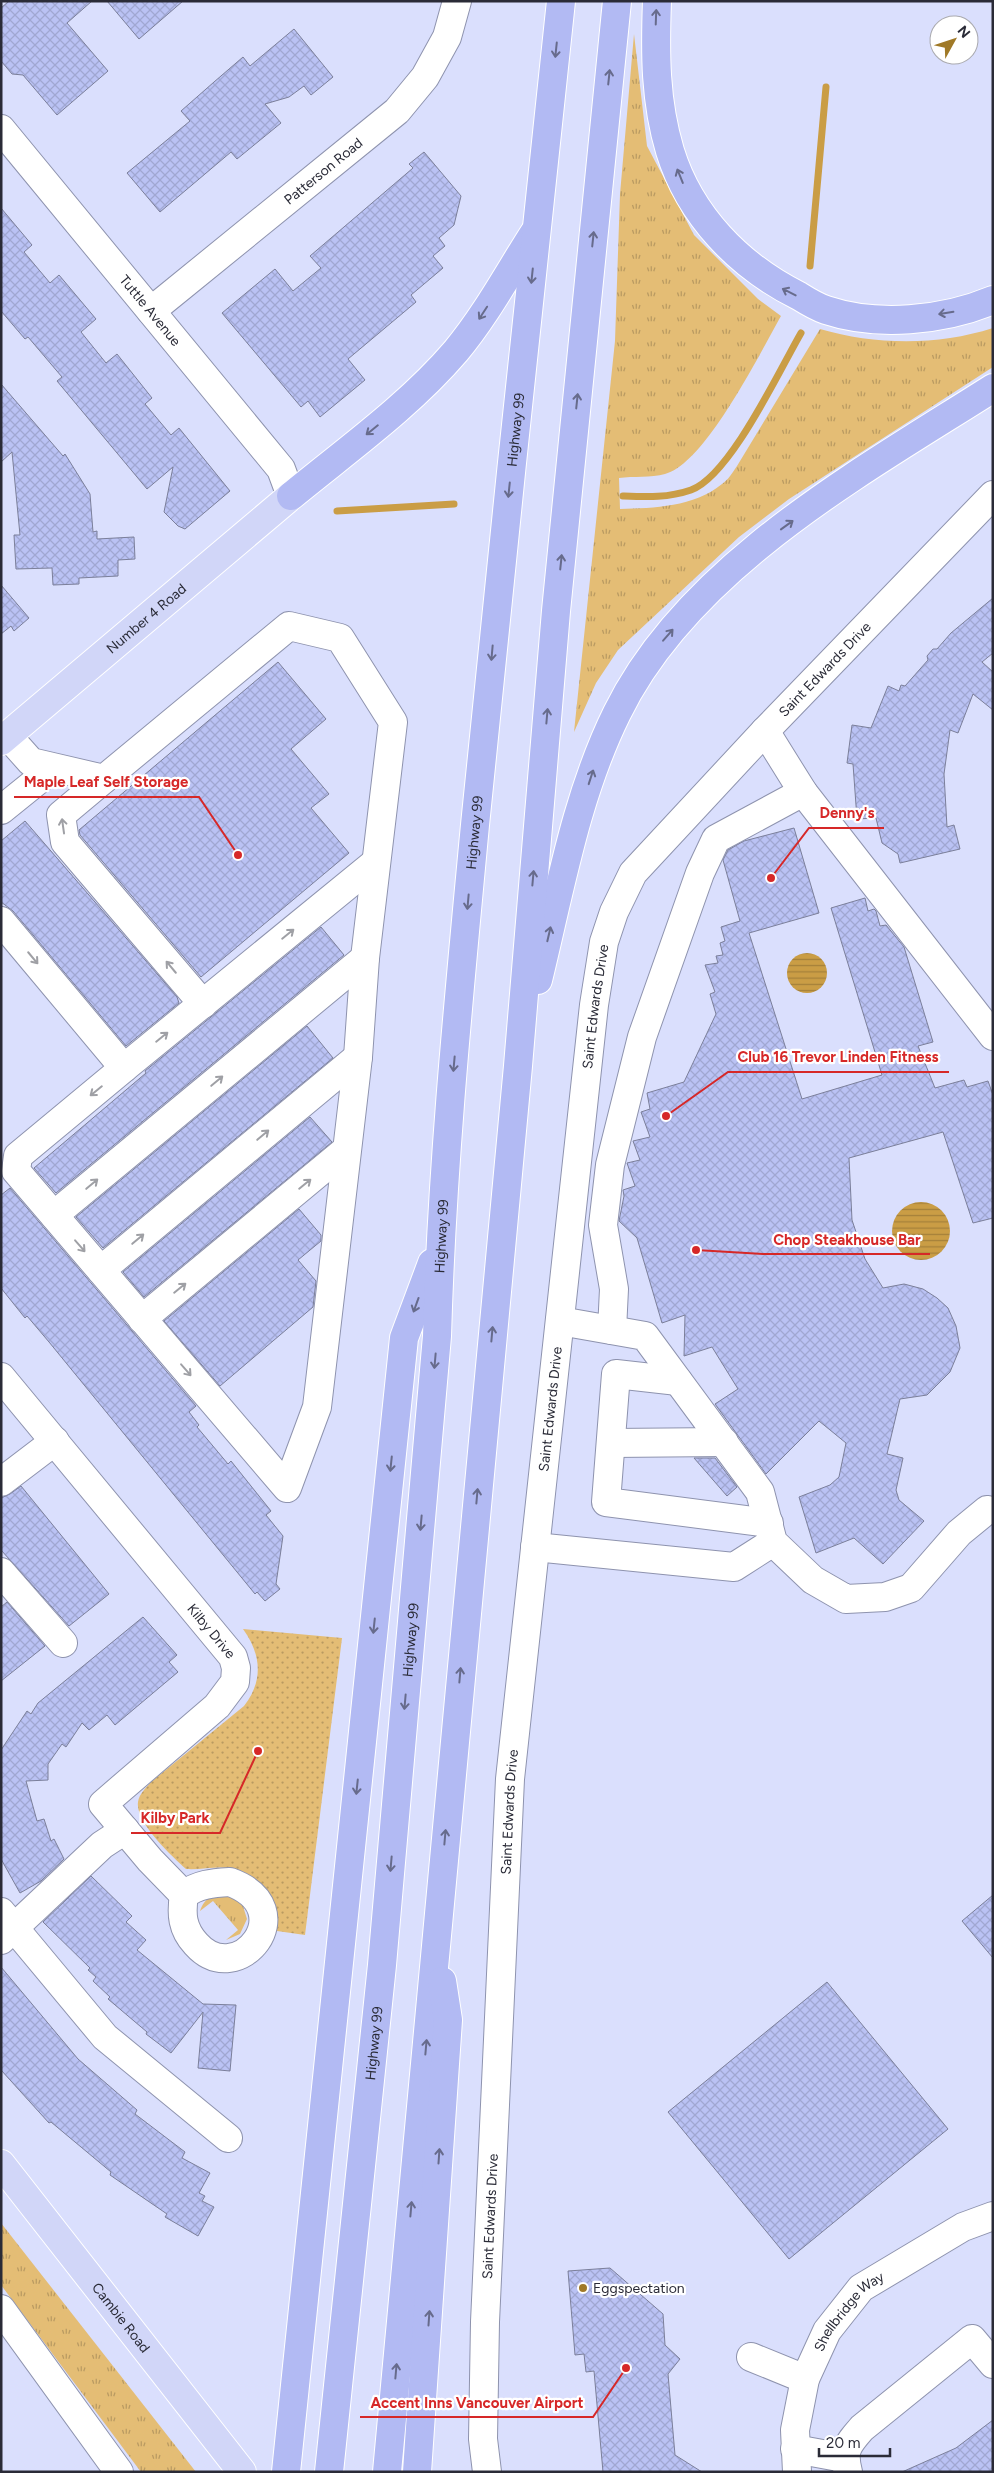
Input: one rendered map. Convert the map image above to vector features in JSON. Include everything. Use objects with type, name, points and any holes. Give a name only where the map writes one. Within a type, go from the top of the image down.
[{"type":"highway","name":"Highway 99","points":[[329,2472],[382,1965],[437,1336],[440,1242],[460,983],[495,624],[561,1]]},
{"type":"highway","points":[[387,2472],[518,1066],[557,601],[617,1]]},
{"type":"highway","points":[[657,1],[654,63],[659,107],[670,152],[687,193],[711,229],[745,263],[781,288],[826,310],[872,319],[915,318],[960,311],[993,300]]},
{"type":"highway","points":[[291,496],[405,403],[433,377],[464,341],[537,227]]},
{"type":"highway","points":[[518,1066],[575,828],[596,760],[618,712],[636,679],[665,639],[734,566],[863,471],[993,388]]},
{"type":"highway","points":[[286,2472],[404,1338],[440,1242]]},
{"type":"highway","points":[[417,2472],[448,2020],[436,1938]]},
{"type":"main road","name":"Number 4 Road","points":[[4,738],[291,496]]},
{"type":"main road","name":"Cambie Road","points":[[1,2164],[242,2472]]},
{"type":"street","name":"Patterson Road","points":[[152,311],[397,111],[425,77],[447,37],[457,1]]},
{"type":"street","name":"Tuttle Avenue","points":[[1,129],[281,469],[291,496]]},
{"type":"street","name":"Saint Edwards Drive","points":[[487,2472],[483,2439],[485,2322],[510,1779],[594,1005],[604,942],[614,912],[633,873],[765,731],[993,495]]},
{"type":"street","points":[[203,1004],[65,842],[61,815],[289,626],[340,638],[393,722],[365,958],[358,1057],[317,1407],[286,1488],[16,1171],[18,1156],[376,862]]},
{"type":"street","points":[[765,731],[803,792],[993,1036]]},
{"type":"street","points":[[4,738],[31,762],[104,779]]},
{"type":"street","points":[[1,810],[53,768]]},
{"type":"street","points":[[612,1330],[614,1289],[603,1225],[610,1165],[642,1037],[697,882],[716,839],[803,792]]},
{"type":"street","points":[[1,921],[124,1068]]},
{"type":"street","points":[[54,1216],[365,958]]},
{"type":"street","points":[[101,1270],[358,1057]]},
{"type":"street","points":[[142,1318],[346,1150]]},
{"type":"street","points":[[560,1321],[645,1336],[760,1492],[771,1533],[813,1580],[846,1599],[884,1597],[911,1588],[959,1533],[987,1510]]},
{"type":"street","points":[[678,1381],[616,1374],[606,1502],[771,1533]]},
{"type":"street","name":"Kilby Drive","points":[[1,1377],[227,1648],[236,1668],[234,1682],[217,1706],[103,1804],[184,1895]]},
{"type":"street","points":[[1,1482],[55,1441]]},
{"type":"street","points":[[611,1443],[724,1442]]},
{"type":"street","points":[[536,1547],[734,1567],[771,1533]]},
{"type":"street","points":[[3,1580],[62,1643]]},
{"type":"street","points":[[125,1830],[102,1845],[25,1916],[6,1927],[105,2037],[228,2138]]},
{"type":"street","name":"Shellbridge Way","points":[[796,2460],[795,2430],[805,2379],[827,2330],[861,2288],[963,2227],[993,2216]]},
{"type":"street","points":[[1,2309],[119,2472]]},
{"type":"street","points":[[796,2460],[846,2465],[848,2444],[862,2428],[972,2339],[993,2364]]},
{"type":"street","points":[[750,2357],[805,2379]]},
{"type":"green space","points":[[634,34],[647,146],[694,235],[758,299],[781,316],[746,380],[714,429],[697,450],[681,466],[665,474],[619,478],[620,509],[660,507],[686,502],[711,492],[724,482],[737,466],[820,329],[862,338],[906,341],[950,338],[993,328],[993,367],[789,499],[739,537],[618,650],[596,683],[574,732],[615,341],[620,194]]},
{"type":"green space","points":[[243,1629],[342,1638],[305,1935],[277,1931],[269,1899],[258,1882],[250,1875],[229,1868],[186,1869],[148,1829],[139,1810],[138,1802],[140,1796],[151,1782],[244,1706],[250,1696],[255,1687],[258,1667],[254,1648]]},
{"type":"green space","points":[[226,1893],[242,1903],[247,1919],[240,1934],[226,1940],[238,1930],[213,1901],[200,1911],[210,1897]]},
{"type":"green space","points":[[1,2223],[196,2472],[141,2472],[1,2285]]},
{"type":"shaded area","points":[[807,953],[821,959],[827,973],[821,987],[807,993],[793,987],[787,973],[793,959]]},
{"type":"shaded area","points":[[921,1202],[937,1207],[945,1215],[950,1231],[945,1247],[937,1255],[921,1260],[905,1255],[897,1247],[892,1231],[897,1215],[905,1207]]},
{"type":"building","points":[[9,1],[92,1],[67,23],[108,71],[57,115],[23,75],[12,74],[1,61],[1,8]]},
{"type":"building","points":[[107,1],[183,1],[139,39]]},
{"type":"building","points":[[294,29],[333,77],[311,95],[304,86],[289,97],[265,104],[281,123],[237,159],[231,152],[160,212],[127,173],[190,121],[181,111],[214,82],[243,57],[250,66]]},
{"type":"building","points":[[424,152],[461,196],[454,225],[439,238],[445,246],[433,256],[443,268],[411,295],[416,302],[348,359],[365,380],[320,417],[308,401],[301,407],[222,313],[275,269],[293,291],[321,268],[310,256],[413,168],[409,164]]},
{"type":"building","points":[[1,208],[32,245],[24,252],[50,283],[59,275],[96,319],[81,332],[106,363],[117,354],[152,398],[145,404],[171,435],[179,428],[230,491],[185,529],[178,526],[164,512],[173,467],[147,489],[57,381],[62,377],[28,337],[25,339],[1,311]]},
{"type":"building","points":[[1,384],[63,456],[65,454],[90,494],[93,532],[97,531],[97,539],[134,537],[135,559],[118,560],[118,576],[79,578],[79,584],[53,585],[52,568],[16,569],[14,535],[20,535],[12,452],[1,462]]},
{"type":"building","points":[[1,585],[29,618],[14,631],[11,626],[1,634]]},
{"type":"building","points":[[993,598],[993,653],[982,662],[993,672],[993,710],[973,694],[958,733],[950,730],[944,774],[947,827],[954,825],[960,849],[900,863],[898,854],[882,843],[876,818],[857,819],[853,764],[847,763],[852,725],[871,728],[888,686],[899,691],[901,685],[905,686],[928,660],[927,656],[933,649],[937,649],[951,633]]},
{"type":"building","points":[[278,662],[326,719],[291,749],[329,794],[311,808],[349,853],[201,977],[80,835],[79,830]]},
{"type":"building","points":[[25,821],[177,997],[179,1003],[126,1046],[13,911],[1,902],[1,841]]},
{"type":"building","points":[[794,828],[819,913],[749,933],[802,1099],[882,1075],[831,908],[865,898],[868,911],[874,909],[876,911],[880,926],[886,925],[904,947],[933,1042],[918,1046],[935,1088],[964,1080],[967,1087],[988,1081],[993,1095],[993,1218],[973,1223],[943,1132],[849,1158],[852,1220],[865,1259],[883,1288],[904,1284],[923,1289],[948,1308],[956,1326],[960,1348],[950,1372],[927,1395],[900,1399],[887,1454],[903,1458],[896,1490],[899,1500],[924,1521],[883,1564],[854,1538],[816,1553],[799,1497],[830,1485],[839,1477],[846,1443],[819,1421],[766,1474],[715,1404],[738,1389],[712,1347],[684,1356],[685,1315],[662,1323],[637,1238],[619,1221],[624,1196],[623,1190],[635,1186],[627,1163],[640,1160],[633,1141],[650,1137],[641,1112],[650,1109],[647,1093],[684,1082],[716,1014],[710,994],[715,992],[705,965],[718,963],[716,956],[723,955],[720,943],[725,941],[721,927],[740,921],[723,860],[728,850],[744,841]]},
{"type":"building","points":[[321,927],[344,955],[56,1193],[34,1168],[146,1073],[145,1071]]},
{"type":"building","points":[[307,1026],[333,1058],[103,1248],[76,1217]]},
{"type":"building","points":[[310,1117],[332,1142],[144,1297],[123,1272]]},
{"type":"building","points":[[10,1188],[196,1406],[189,1412],[199,1425],[197,1427],[228,1464],[231,1461],[271,1511],[266,1515],[283,1536],[276,1584],[280,1589],[265,1601],[257,1592],[255,1594],[49,1342],[27,1316],[25,1318],[1,1288],[1,1195]]},
{"type":"building","points":[[299,1209],[321,1235],[321,1241],[298,1260],[316,1281],[313,1307],[220,1386],[164,1321]]},
{"type":"building","points":[[694,1458],[715,1458],[737,1487],[727,1496]]},
{"type":"building","points":[[21,1486],[109,1594],[69,1626],[1,1550],[1,1498]]},
{"type":"building","points":[[7,1602],[45,1646],[1,1681],[1,1607]]},
{"type":"building","points":[[143,1617],[177,1655],[169,1662],[178,1672],[115,1725],[107,1715],[89,1730],[82,1723],[66,1747],[62,1744],[48,1764],[48,1780],[26,1781],[37,1821],[44,1819],[51,1841],[54,1839],[64,1859],[41,1881],[20,1893],[1,1859],[1,1750],[27,1711],[31,1714],[38,1703]]},
{"type":"building","points":[[91,1876],[132,1916],[126,1922],[146,1940],[137,1950],[203,2004],[236,2005],[230,2071],[198,2068],[203,2012],[171,2053],[146,2034],[147,2032],[108,1999],[110,1997],[93,1981],[96,1977],[88,1970],[90,1968],[43,1922]]},
{"type":"building","points":[[993,1895],[993,1958],[962,1921]]},
{"type":"building","points":[[1,1967],[78,2059],[137,2110],[135,2114],[185,2152],[182,2158],[210,2173],[199,2193],[205,2196],[202,2201],[214,2207],[198,2236],[165,2217],[167,2214],[110,2175],[111,2172],[51,2122],[49,2123],[1,2070]]},
{"type":"building","points":[[827,1982],[948,2129],[789,2259],[668,2112]]},
{"type":"building","points":[[610,2268],[663,2314],[665,2345],[680,2359],[668,2374],[675,2455],[702,2472],[603,2472],[594,2371],[586,2372],[584,2354],[575,2355],[568,2271]]},
{"type":"building","points":[[993,2420],[993,2472],[902,2472],[956,2448]]},
{"type":"waterway","points":[[810,266],[826,87]]},
{"type":"waterway","points":[[623,496],[666,496],[691,490],[706,481],[722,465],[752,421],[801,333]]},
{"type":"waterway","points":[[337,511],[454,504]]},
{"type":"place","name":"Maple Leaf Self Storage","points":[[238,855]]},
{"type":"place","name":"Denny's","points":[[771,878]]},
{"type":"place","name":"Club 16 Trevor Linden Fitness","points":[[666,1116]]},
{"type":"place","name":"Chop Steakhouse Bar","points":[[696,1250]]},
{"type":"place","name":"Kilby Park","points":[[258,1751]]},
{"type":"place","name":"Eggspectation","points":[[583,2288]]},
{"type":"place","name":"Accent Inns Vancouver Airport","points":[[626,2368]]}]
